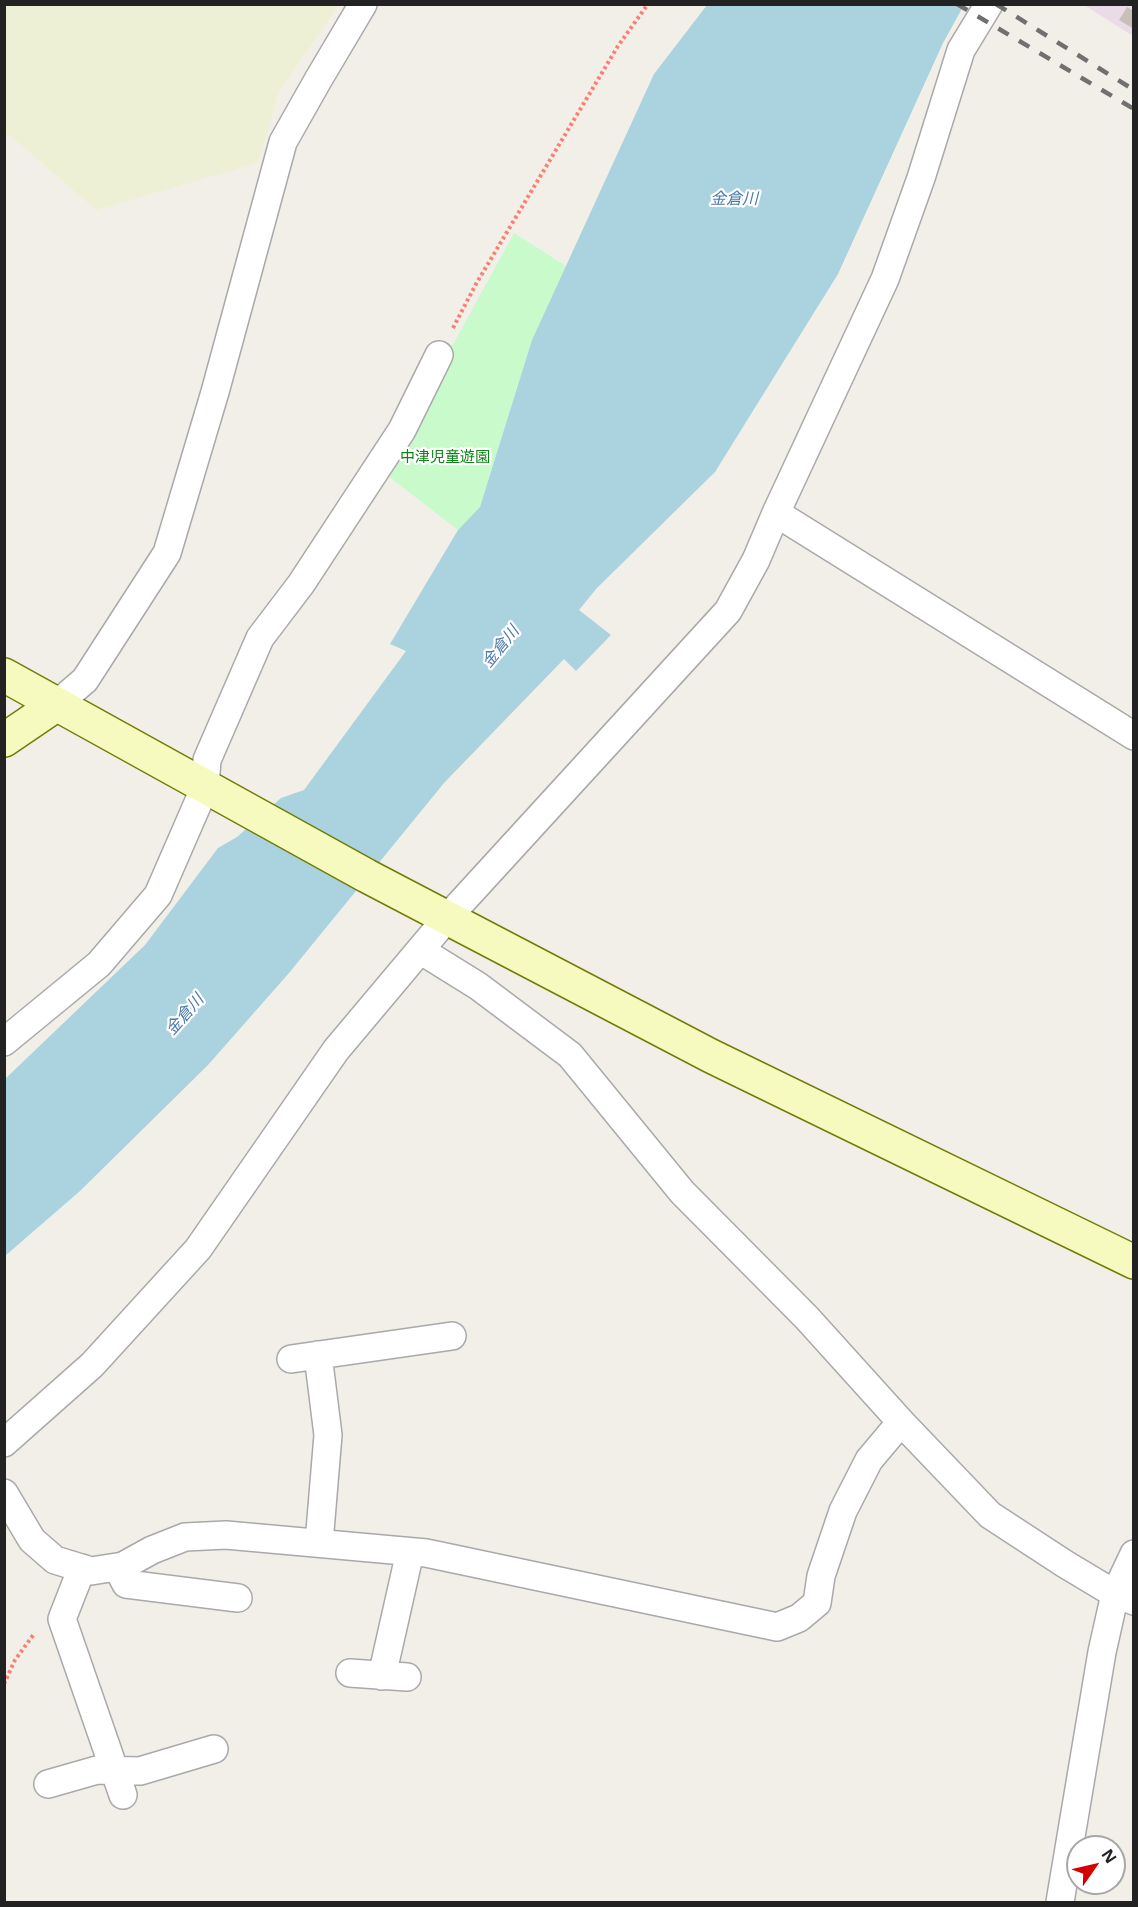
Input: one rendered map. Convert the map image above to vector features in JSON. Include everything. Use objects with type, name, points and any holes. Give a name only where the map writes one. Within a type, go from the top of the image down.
[{"type":"street","points":[[4,740],[57,704],[85,680],[167,553],[215,392],[283,142],[363,4]]},
{"type":"street","points":[[4,1443],[92,1365],[198,1249],[336,1050],[447,918],[728,611],[756,560],[885,279],[921,178],[960,50],[989,4]]},
{"type":"street","points":[[4,1042],[99,964],[158,895],[214,793],[207,760],[260,639],[301,584],[402,430],[439,355]]},
{"type":"street","points":[[776,513],[1134,736]]},
{"type":"street","points":[[4,675],[367,876],[711,1056],[1134,1262]]},
{"type":"street","points":[[420,950],[478,986],[570,1055],[682,1192],[807,1318],[901,1422],[990,1515],[1065,1564],[1124,1598]]},
{"type":"street","points":[[291,1359],[452,1336]]},
{"type":"street","points":[[318,1355],[328,1435],[319,1543]]},
{"type":"street","points":[[4,1493],[32,1540],[55,1560],[91,1571],[123,1566],[152,1550],[184,1537],[226,1535],[426,1553],[777,1627],[799,1618],[817,1603],[821,1576],[843,1511],[869,1460],[901,1422]]},
{"type":"street","points":[[350,1673],[394,1677],[410,1552]]},
{"type":"street","points":[[1060,1902],[1098,1676],[1124,1598],[1134,1554]]},
{"type":"street","points":[[82,1568],[62,1619],[119,1783]]},
{"type":"street","points":[[117,1568],[126,1584],[238,1598]]},
{"type":"street","points":[[119,1783],[140,1772],[214,1749]]},
{"type":"street","points":[[48,1784],[97,1770],[119,1783]]},
{"type":"path","points":[[439,355],[476,284],[618,46],[648,4]]},
{"type":"path","points":[[4,1684],[29,1637],[67,1607]]},
{"type":"shaded area","points":[[1084,5],[1133,5],[1133,36]]},
{"type":"green space","points":[[5,4],[339,5],[279,92],[258,163],[96,210],[8,134],[5,138]]},
{"type":"green space","name":"中津児童遊園","points":[[514,233],[566,266],[532,340],[480,507],[458,530],[383,472]]},
{"type":"water","name":"金倉川","points":[[707,5],[964,5],[943,43],[838,274],[715,472],[597,588],[579,610],[611,635],[576,671],[564,659],[444,783],[289,973],[208,1065],[80,1191],[5,1256],[5,1079],[145,945],[218,848],[237,837],[281,798],[304,790],[406,651],[390,644],[458,530],[480,507],[532,340],[654,74]]},
{"type":"building","points":[[1127,7],[1134,11],[1134,29],[1119,20]]},
{"type":"railway","points":[[957,4],[1134,109]]},
{"type":"railway","points":[[996,4],[1134,90]]}]
